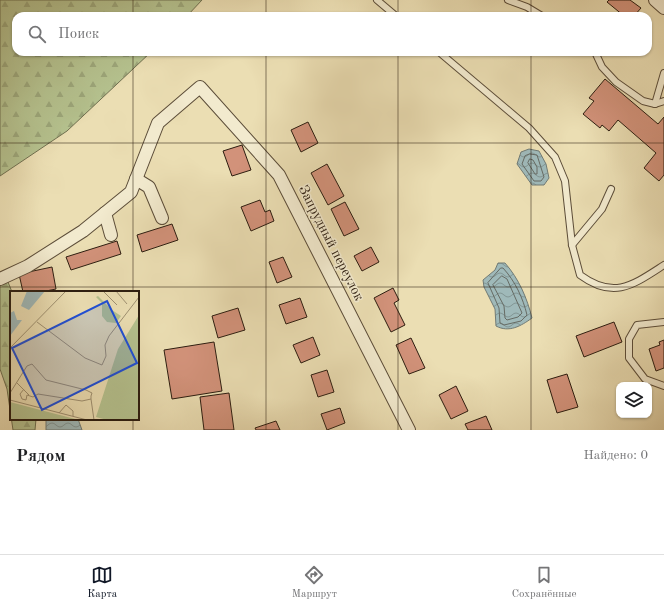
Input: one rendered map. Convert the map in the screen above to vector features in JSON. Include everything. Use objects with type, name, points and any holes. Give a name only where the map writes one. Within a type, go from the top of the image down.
[{"type":"street","points":[[655,0],[664,8]]},
{"type":"street","name":"Запрудный переулок","points":[[136,179],[158,124],[200,87],[279,175],[409,430]]},
{"type":"street","points":[[0,279],[28,266],[83,231],[131,192],[136,179],[149,187],[162,218]]},
{"type":"street","points":[[105,213],[111,235]]},
{"type":"lane","points":[[377,0],[391,12]]},
{"type":"lane","points":[[508,0],[527,7],[535,12]]},
{"type":"lane","points":[[444,56],[530,128],[555,157],[565,181],[572,245],[580,275],[593,284],[605,288],[618,288],[628,285],[664,264]]},
{"type":"lane","points":[[597,56],[602,67],[616,82],[643,101],[656,104],[664,101]]},
{"type":"lane","points":[[656,104],[664,73]]},
{"type":"lane","points":[[572,245],[602,209],[612,189]]},
{"type":"lane","points":[[664,322],[638,325],[629,339],[630,358],[645,379],[664,386]]},
{"type":"green space","points":[[0,0],[202,0],[191,12],[12,12],[12,56],[147,56],[67,131],[0,176]]},
{"type":"green space","points":[[8,282],[12,291],[10,291],[10,409],[7,389],[0,369],[0,285]]},
{"type":"green space","points":[[11,420],[36,420],[35,430],[13,430]]},
{"type":"water","points":[[529,149],[539,151],[546,164],[549,178],[544,185],[532,185],[517,164],[521,152]]},
{"type":"water","points":[[498,263],[505,263],[518,282],[528,303],[532,318],[515,328],[506,329],[496,326],[495,309],[484,287],[483,280],[495,270]]},
{"type":"water","points":[[46,420],[78,420],[82,430],[46,430]]},
{"type":"building","points":[[609,0],[630,0],[641,8],[638,12],[619,12],[607,2]]},
{"type":"building","points":[[605,79],[658,124],[664,117],[664,175],[659,181],[644,168],[656,153],[618,120],[609,131],[602,125],[600,128],[583,114],[594,101],[589,98]]},
{"type":"building","points":[[308,122],[318,143],[301,152],[291,130]]},
{"type":"building","points":[[242,145],[251,170],[232,176],[223,151]]},
{"type":"building","points":[[327,164],[344,196],[328,205],[311,173]]},
{"type":"building","points":[[260,200],[265,212],[270,210],[274,221],[251,231],[241,207]]},
{"type":"building","points":[[345,202],[359,229],[344,236],[331,209]]},
{"type":"building","points":[[172,224],[178,240],[142,252],[137,235]]},
{"type":"building","points":[[117,241],[121,254],[71,270],[66,257]]},
{"type":"building","points":[[371,247],[379,262],[362,271],[354,256]]},
{"type":"building","points":[[283,257],[292,277],[277,283],[269,262]]},
{"type":"building","points":[[52,267],[56,289],[46,291],[23,291],[19,274]]},
{"type":"building","points":[[393,288],[399,300],[394,303],[405,325],[391,332],[374,298]]},
{"type":"building","points":[[300,298],[307,317],[286,324],[279,305]]},
{"type":"building","points":[[238,308],[245,330],[218,338],[212,316]]},
{"type":"building","points":[[614,322],[622,342],[584,357],[576,336]]},
{"type":"building","points":[[313,337],[320,355],[301,363],[293,345]]},
{"type":"building","points":[[411,338],[425,368],[409,374],[396,345]]},
{"type":"building","points":[[664,340],[664,368],[656,371],[649,349],[660,345],[659,342]]},
{"type":"building","points":[[214,342],[222,391],[172,399],[164,350]]},
{"type":"building","points":[[327,370],[334,392],[318,397],[311,375]]},
{"type":"building","points":[[567,374],[578,407],[557,413],[547,380]]},
{"type":"building","points":[[456,386],[468,411],[451,419],[439,395]]},
{"type":"building","points":[[229,393],[234,430],[204,430],[200,397]]},
{"type":"building","points":[[340,408],[345,423],[327,430],[321,414]]},
{"type":"building","points":[[486,416],[492,430],[468,430],[465,424]]},
{"type":"building","points":[[276,421],[280,430],[256,430],[255,428]]}]
